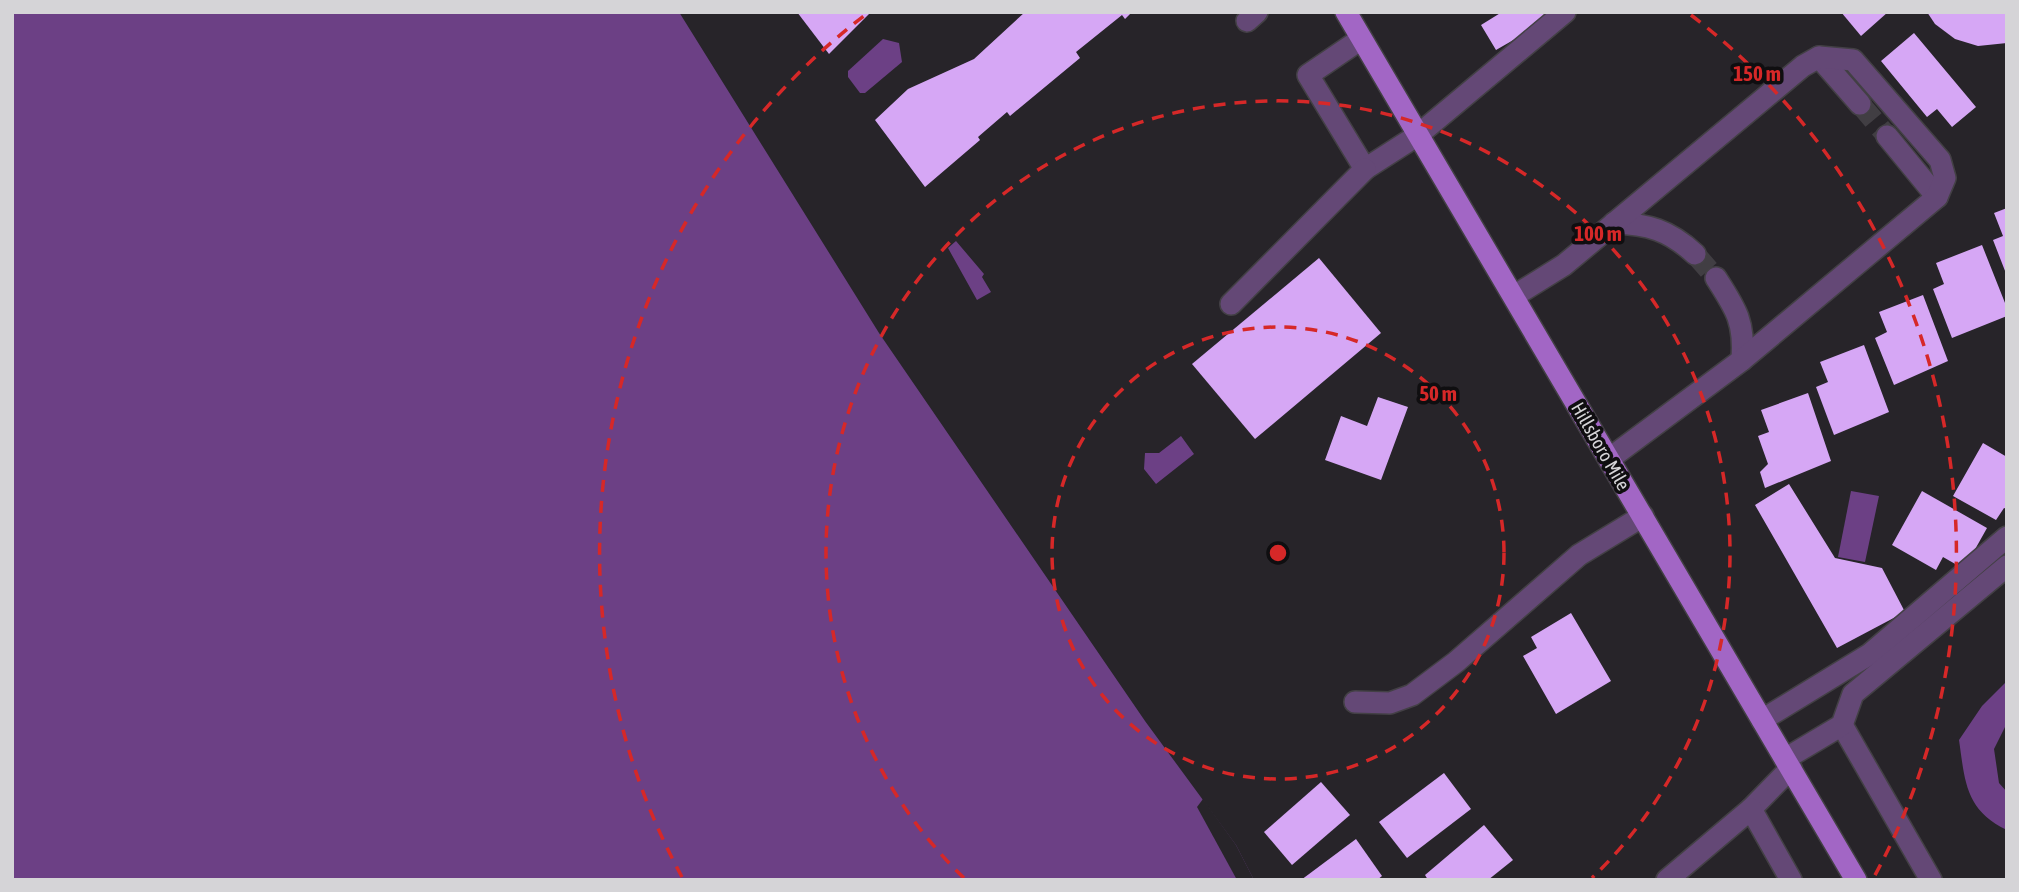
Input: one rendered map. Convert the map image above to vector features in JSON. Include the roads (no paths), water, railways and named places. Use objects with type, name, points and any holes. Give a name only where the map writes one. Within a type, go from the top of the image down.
[{"type":"main road","name":"Hillsboro Mile","points":[[1346,12],[1856,880]]},
{"type":"lane","points":[[1231,304],[1364,169],[1418,135],[1564,12]]},
{"type":"lane","points":[[1361,38],[1308,75],[1364,169]]},
{"type":"lane","points":[[1819,57],[1860,104]]},
{"type":"lane","points":[[1514,296],[1564,265],[1803,66],[1819,57],[1853,60],[1940,160],[1945,178],[1937,197],[1742,360],[1609,459]]},
{"type":"lane","points":[[1887,136],[1937,197]]},
{"type":"lane","points":[[1614,223],[1644,224],[1662,230],[1695,254]]},
{"type":"lane","points":[[1716,278],[1738,311],[1744,335],[1742,360]]},
{"type":"lane","points":[[1355,702],[1390,703],[1412,695],[1456,662],[1579,555],[1643,516]]},
{"type":"lane","points":[[1762,720],[1870,654],[2007,537]]},
{"type":"lane","points":[[1667,880],[1751,809],[1788,764],[1842,725],[1853,694],[2007,566]]},
{"type":"lane","points":[[1842,725],[1931,880]]},
{"type":"lane","points":[[1751,809],[1791,880]]},
{"type":"tunnel","points":[[1860,104],[1887,136]]},
{"type":"tunnel","points":[[1695,254],[1716,278]]}]
